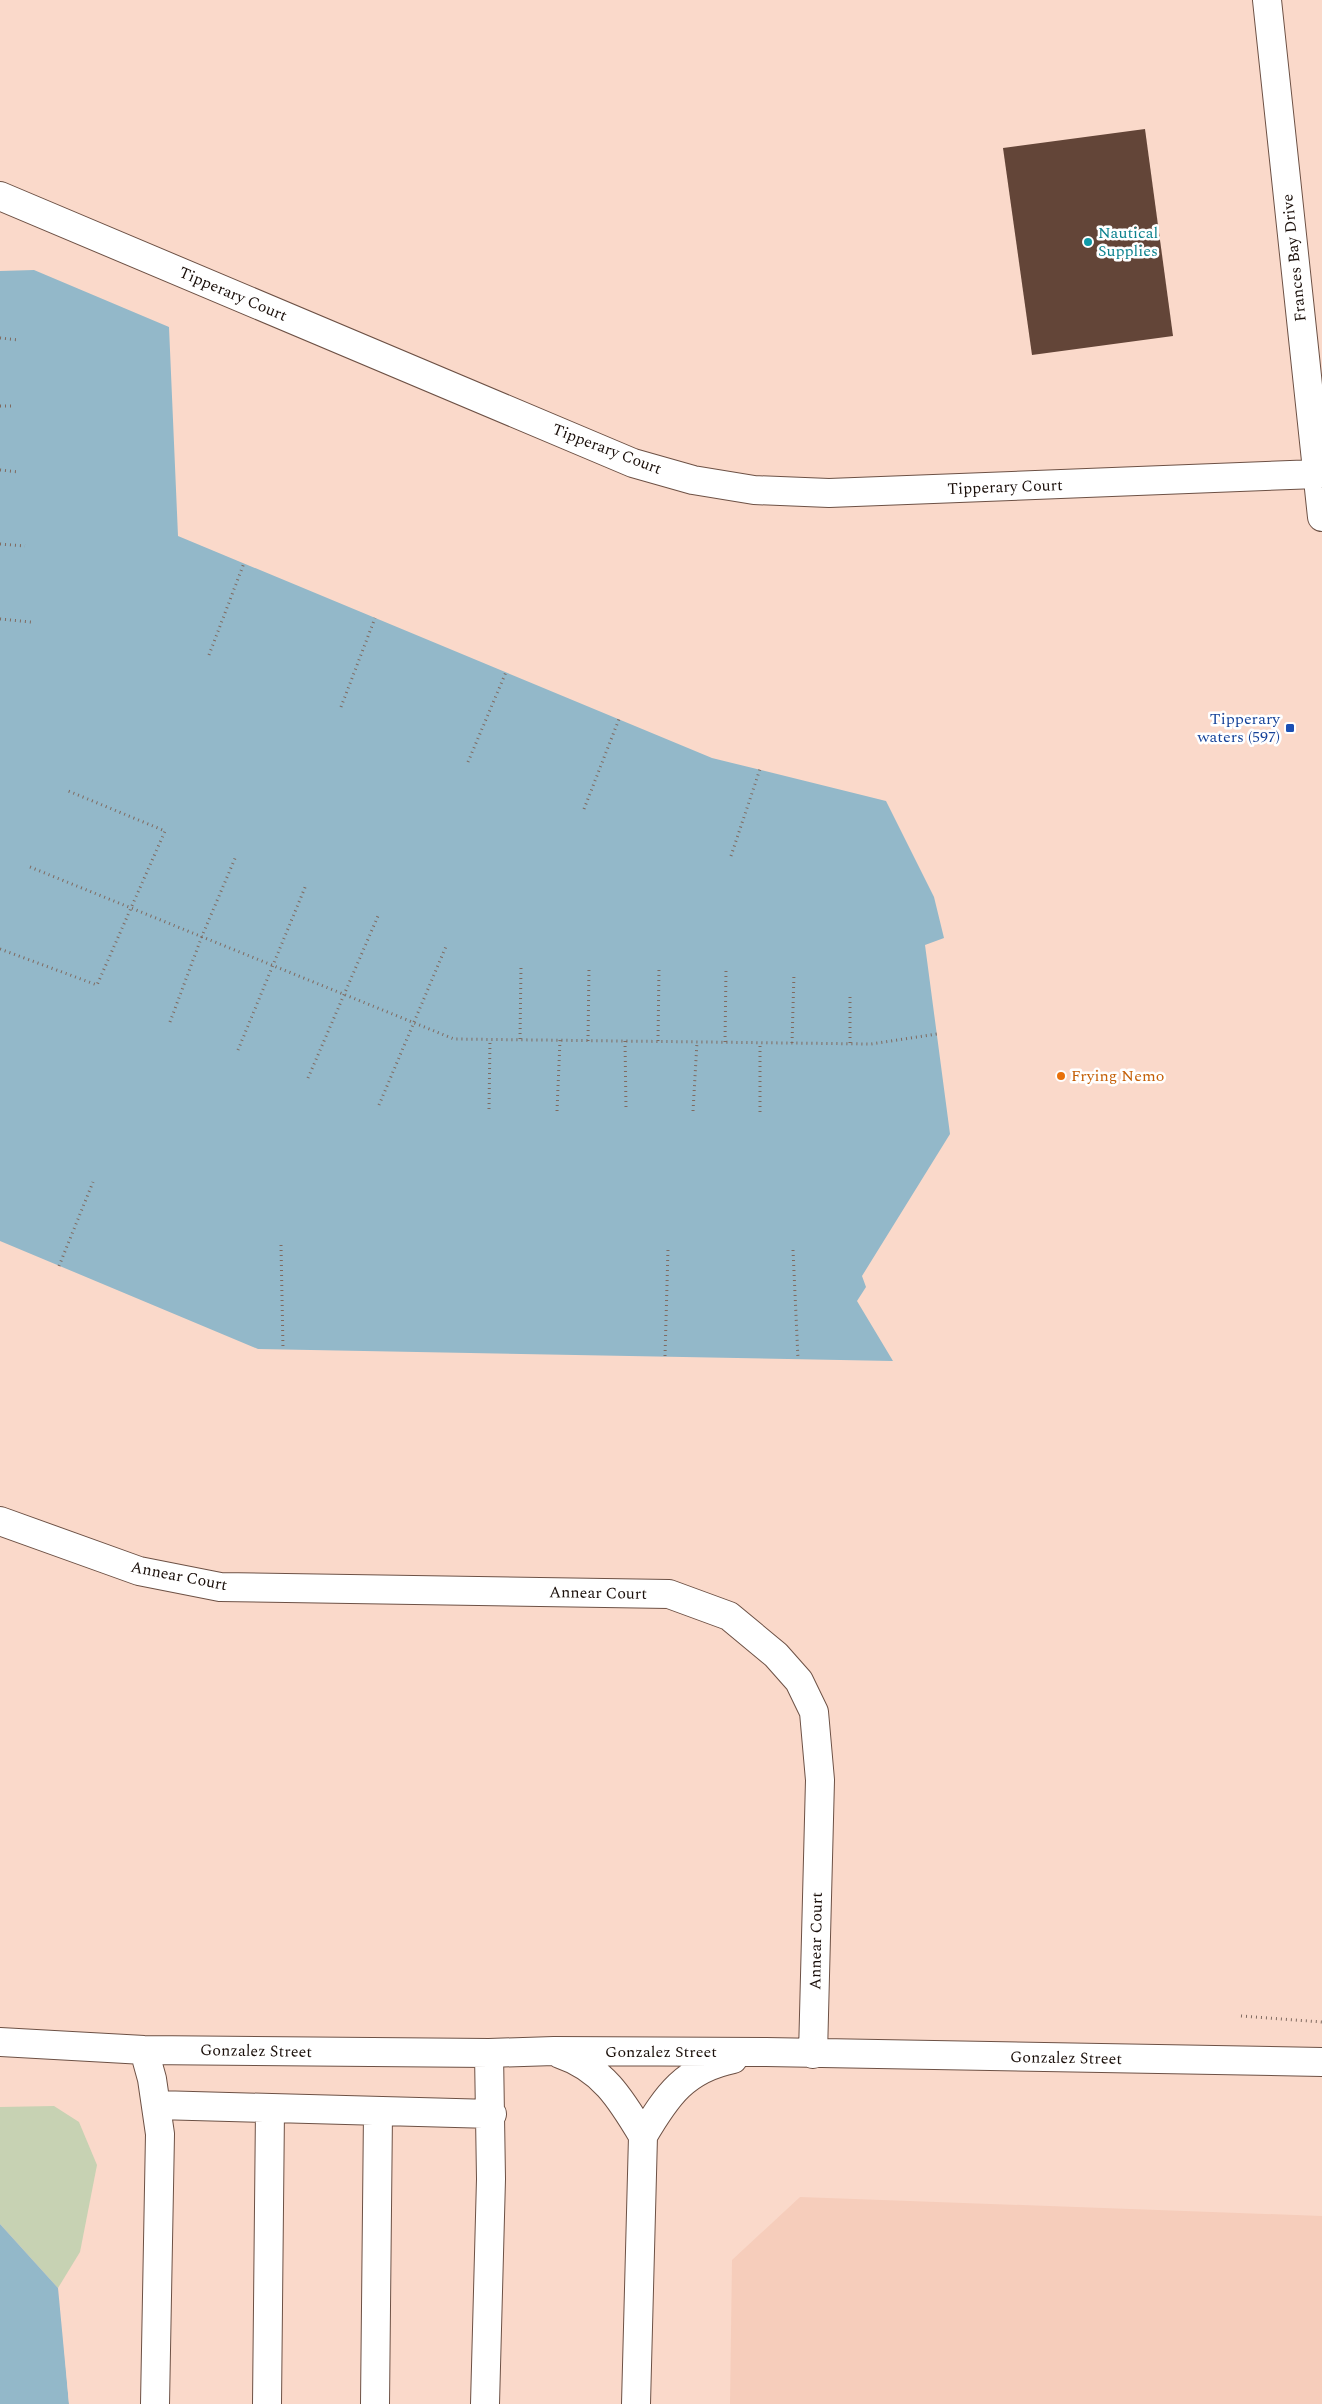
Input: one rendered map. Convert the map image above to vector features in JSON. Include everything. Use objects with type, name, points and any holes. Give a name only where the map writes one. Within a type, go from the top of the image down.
[{"type":"street","name":"Frances Bay Drive","points":[[1267,0],[1322,517]]},
{"type":"street","name":"Tipperary Court","points":[[0,196],[633,463],[693,480],[754,490],[829,493],[1317,474]]},
{"type":"street","name":"Annear Court","points":[[0,1521],[139,1571],[220,1587],[669,1594],[729,1616],[776,1655],[799,1681],[814,1712],[820,1780],[813,2054]]},
{"type":"street","name":"Gonzalez Street","points":[[0,2042],[144,2050],[489,2054],[554,2051],[766,2052],[1322,2062]]},
{"type":"street","points":[[144,2050],[160,2134],[155,2404]]},
{"type":"street","points":[[554,2051],[581,2061],[606,2083],[627,2109],[643,2136]]},
{"type":"street","points":[[636,2404],[643,2136],[664,2101],[688,2076],[714,2063],[766,2052]]},
{"type":"street","points":[[485,2404],[492,2114],[489,2054]]},
{"type":"street","points":[[156,2105],[492,2114]]},
{"type":"street","points":[[267,2404],[270,2109]]},
{"type":"street","points":[[375,2404],[378,2112]]},
{"type":"path","points":[[0,338],[19,340]]},
{"type":"path","points":[[0,406],[14,406]]},
{"type":"path","points":[[0,470],[19,472]]},
{"type":"path","points":[[0,544],[25,546]]},
{"type":"path","points":[[209,655],[244,563]]},
{"type":"path","points":[[341,707],[376,618]]},
{"type":"path","points":[[0,619],[31,622]]},
{"type":"path","points":[[468,762],[506,672]]},
{"type":"path","points":[[584,809],[619,719]]},
{"type":"path","points":[[731,856],[760,770]]},
{"type":"path","points":[[0,949],[97,985],[165,831],[66,790]]},
{"type":"path","points":[[170,1022],[202,936],[236,856]]},
{"type":"path","points":[[30,867],[454,1039],[871,1044],[937,1034]]},
{"type":"path","points":[[238,1050],[306,885]]},
{"type":"path","points":[[308,1078],[378,916]]},
{"type":"path","points":[[378,1105],[447,944]]},
{"type":"path","points":[[520,1039],[521,967]]},
{"type":"path","points":[[588,1040],[590,967]]},
{"type":"path","points":[[658,1041],[659,967]]},
{"type":"path","points":[[725,1042],[726,970]]},
{"type":"path","points":[[792,1043],[794,973]]},
{"type":"path","points":[[850,997],[850,1043]]},
{"type":"path","points":[[489,1109],[490,1039]]},
{"type":"path","points":[[557,1111],[560,1040]]},
{"type":"path","points":[[625,1041],[626,1109]]},
{"type":"path","points":[[693,1111],[696,1042]]},
{"type":"path","points":[[760,1042],[760,1112]]},
{"type":"path","points":[[59,1266],[93,1182]]},
{"type":"path","points":[[281,1244],[283,1349]]},
{"type":"path","points":[[665,1356],[668,1249]]},
{"type":"path","points":[[793,1250],[798,1359]]},
{"type":"path","points":[[1241,2016],[1322,2022]]},
{"type":"shaded area","points":[[800,2197],[1322,2216],[1322,2404],[730,2404],[732,2260]]},
{"type":"green space","points":[[54,2106],[79,2122],[97,2165],[80,2252],[58,2288],[0,2224],[0,2107]]},
{"type":"water","points":[[34,270],[169,327],[178,536],[712,758],[886,801],[934,897],[944,938],[925,945],[950,1134],[862,1276],[866,1287],[857,1301],[893,1361],[258,1349],[0,1241],[0,271]]},
{"type":"water","points":[[0,2224],[58,2288],[69,2404],[0,2404]]},
{"type":"pier","points":[[59,2286],[61,2288],[72,2404],[69,2404]]},
{"type":"building","name":"Nautical Supplies","points":[[1145,129],[1173,336],[1032,355],[1003,148]]},
{"type":"place","name":"Nautical Supplies","points":[[1088,242]]},
{"type":"place","name":"Tipperary waters (597)","points":[[1290,728]]},
{"type":"place","name":"Frying Nemo","points":[[1061,1076]]}]
